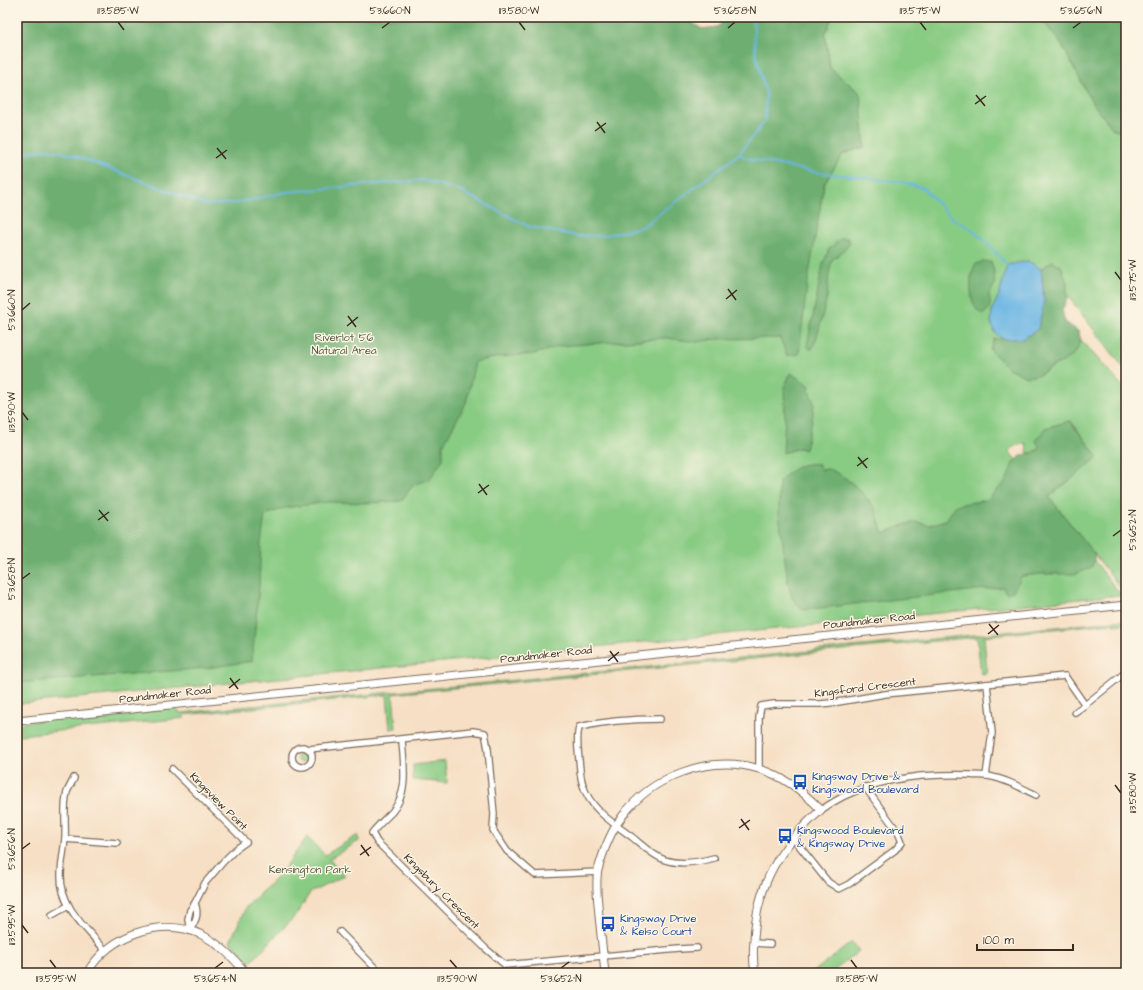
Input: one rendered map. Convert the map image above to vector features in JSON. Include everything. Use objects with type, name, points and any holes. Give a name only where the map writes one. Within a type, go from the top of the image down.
[{"type":"street","name":"Poundmaker Road","points":[[17,721],[1126,605]]},
{"type":"street","points":[[1075,712],[1126,672]]},
{"type":"street","name":"Kingsford Crescent","points":[[759,769],[759,718],[761,706],[774,704],[821,704],[885,694],[1065,676],[1085,705]]},
{"type":"street","points":[[986,776],[992,733],[987,684]]},
{"type":"street","points":[[660,719],[593,724],[579,727],[577,737],[583,786],[593,805],[654,854],[665,860],[678,862],[701,861],[714,858]]},
{"type":"street","points":[[309,749],[473,731],[484,733],[488,749],[494,814],[493,830],[507,851],[535,875],[598,872]]},
{"type":"street","name":"Kingsbury Crescent","points":[[402,738],[405,778],[403,790],[392,811],[380,822],[372,833],[377,842],[485,948],[505,965],[604,956]]},
{"type":"street","points":[[605,973],[598,897],[598,872],[607,845],[616,825],[638,798],[674,775],[695,768],[716,765],[738,765],[759,769],[789,783],[821,810]]},
{"type":"street","name":"Kingsview Point","points":[[172,769],[246,842],[223,862],[205,883],[195,903],[198,910],[196,920],[190,931]]},
{"type":"street","points":[[755,973],[753,953],[755,924],[759,901],[766,880],[784,848],[809,820],[821,810],[850,793],[865,787],[901,778],[940,774],[986,776],[1013,783],[1036,795]]},
{"type":"street","points":[[74,778],[67,792],[65,804],[65,838],[60,877],[62,891],[73,914],[105,950]]},
{"type":"street","points":[[793,838],[828,882],[839,889],[848,884],[895,850],[902,842],[898,832],[865,787]]},
{"type":"street","points":[[65,838],[117,843]]},
{"type":"street","points":[[52,915],[68,906]]},
{"type":"street","points":[[86,973],[93,962],[105,950],[122,939],[141,931],[165,928],[190,931],[202,935],[230,955],[246,973]]},
{"type":"street","points":[[340,932],[378,972]]},
{"type":"street","points":[[754,943],[770,944]]},
{"type":"street","points":[[604,956],[697,948]]},
{"type":"green space","name":"Riverlot 56 Natural Area","points":[[17,17],[820,207],[824,184],[843,154],[860,93],[830,68],[825,34],[832,17],[1040,17],[1062,45],[1093,104],[1113,129],[1126,134],[1126,371],[1045,267],[1041,269],[1028,261],[1007,265],[1000,293],[992,310],[991,323],[996,334],[1003,339],[994,340],[1039,375],[1075,353],[1081,340],[1126,390],[1126,393],[1118,404],[1126,415],[1126,592],[1124,592],[1049,497],[1098,457],[1071,421],[1045,428],[1040,448],[1032,453],[1027,452],[1026,443],[1015,446],[1009,451],[1121,595],[17,704]]},
{"type":"green space","name":"Riverlot 56 Natural Area","points":[[17,17],[682,17],[702,29],[717,27],[728,17],[832,17],[825,34],[830,68],[860,93],[865,147],[843,154],[824,184],[806,293],[799,354],[787,356],[780,338],[716,339],[697,342],[666,338],[560,346],[535,354],[499,357],[475,362],[466,403],[443,445],[443,459],[429,480],[414,484],[401,501],[366,503],[328,502],[285,508],[265,515],[261,543],[259,586],[252,661],[208,668],[17,683]]},
{"type":"green space","points":[[1040,17],[1126,17],[1126,134],[1113,129],[1093,104],[1062,45]]},
{"type":"green space","points":[[841,238],[848,238],[850,242],[842,252],[832,260],[827,297],[816,340],[811,350],[807,346],[823,264],[829,249]]},
{"type":"green space","points":[[983,261],[991,262],[994,270],[995,284],[989,295],[989,308],[983,314],[978,311],[974,304],[971,277],[975,265]]},
{"type":"green space","points":[[1052,261],[1061,266],[1067,282],[1067,299],[1062,310],[1065,322],[1078,331],[1081,340],[1075,353],[1063,362],[1053,366],[1039,375],[1027,377],[1008,368],[990,350],[994,339],[1023,339],[1044,302],[1041,269]]},
{"type":"green space","points":[[791,373],[810,386],[809,391],[814,403],[812,421],[805,450],[799,448],[783,453],[785,416],[784,387]]},
{"type":"green space","points":[[1070,421],[1098,457],[1049,497],[1095,555],[1092,567],[1075,574],[1042,574],[1022,576],[1013,591],[1006,593],[1003,587],[803,610],[792,598],[788,583],[779,513],[779,482],[796,468],[806,464],[818,464],[821,470],[827,469],[833,471],[847,479],[872,504],[884,533],[903,525],[916,522],[929,525],[946,520],[956,505],[987,500],[1006,481],[1014,461],[1023,455],[1040,449],[1036,440],[1045,428]]},
{"type":"green space","points":[[1126,620],[1126,624],[1114,625],[1114,623],[984,636],[987,673],[981,674],[977,637],[393,694],[396,728],[390,729],[387,695],[182,715],[185,718],[20,735],[17,738],[17,723],[174,707],[180,713]]},
{"type":"green space","points":[[302,751],[306,753],[308,757],[306,761],[302,763],[298,761],[296,757],[298,753]]},
{"type":"green space","points":[[445,761],[447,783],[413,780],[413,765]]},
{"type":"green space","points":[[17,784],[19,815],[17,854]]},
{"type":"green space","name":"Kensington Park","points":[[358,835],[359,841],[329,859],[345,875],[310,893],[296,915],[250,963],[230,942],[246,907],[280,874],[307,837],[325,855]]},
{"type":"green space","points":[[852,942],[859,951],[831,973],[812,973]]},
{"type":"water","points":[[1028,261],[1041,269],[1044,302],[1038,329],[1023,339],[1003,339],[996,334],[991,323],[992,310],[1000,293],[1007,265]]},
{"type":"waterway","points":[[17,154],[48,149],[73,155],[206,205],[237,203],[286,192],[423,180],[460,191],[530,227],[577,236],[606,235],[642,227],[739,154],[765,121],[766,93],[756,55],[754,17]]},
{"type":"waterway","points":[[739,154],[746,158],[815,172],[902,182],[923,188],[952,218],[971,229],[984,240],[1007,265]]},
{"type":"place","name":"Kingsway Drive & Kingswood Boulevard","points":[[800,782]]},
{"type":"place","name":"Kingswood Boulevard & Kingsway Drive","points":[[785,836]]},
{"type":"place","name":"Kingsway Drive & Kelso Court","points":[[608,924]]}]
